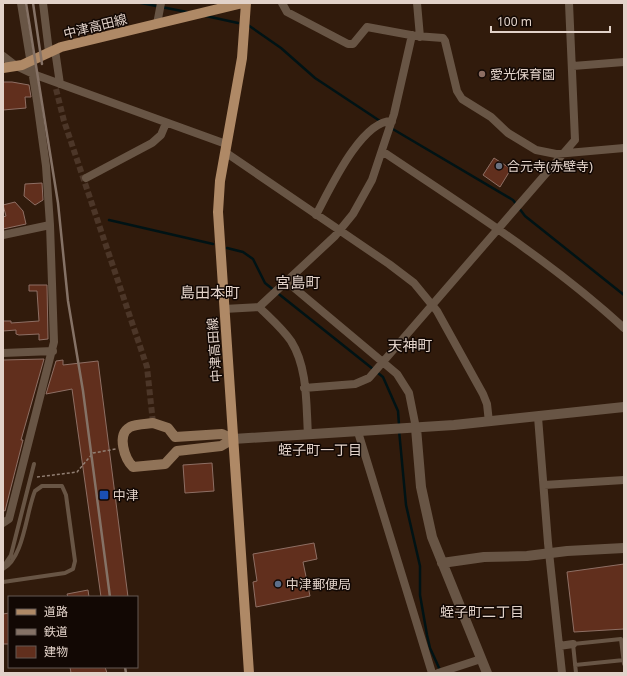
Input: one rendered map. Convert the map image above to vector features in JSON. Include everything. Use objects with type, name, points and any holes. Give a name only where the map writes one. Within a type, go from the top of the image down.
[{"type":"main road","name":"中津高田線","points":[[3,68],[16,66],[52,51],[243,3]]},
{"type":"main road","name":"中津高田線","points":[[246,3],[239,78],[220,181],[218,206],[249,673]]},
{"type":"main road","points":[[153,423],[168,428],[175,437],[222,434],[233,439],[221,446],[177,451],[165,464],[134,467],[127,461],[123,447],[124,434],[130,427],[153,423]]},
{"type":"street","points":[[3,524],[8,519],[53,351],[54,342],[50,225],[42,132],[21,3]]},
{"type":"street","points":[[43,3],[60,84]]},
{"type":"street","points":[[282,3],[287,12],[348,44],[355,42],[363,30],[367,27],[416,36],[440,36],[444,39],[457,91],[462,99],[491,117],[508,133],[530,148],[543,152],[564,153],[624,148]]},
{"type":"street","points":[[224,309],[259,307],[340,230],[365,194],[392,121],[416,36],[417,3]]},
{"type":"street","points":[[304,388],[350,385],[360,383],[368,378],[384,362],[575,140],[573,66],[569,3]]},
{"type":"street","points":[[157,24],[159,4]]},
{"type":"street","points":[[3,56],[16,66],[33,74],[166,122],[226,148],[316,215],[407,277],[418,287],[433,305],[484,394],[489,422]]},
{"type":"street","points":[[573,66],[624,62]]},
{"type":"street","points":[[316,215],[344,164],[355,148],[374,128],[383,123],[392,121]]},
{"type":"street","points":[[86,178],[152,143],[161,135],[166,122]]},
{"type":"street","points":[[382,151],[499,229],[585,293],[624,328]]},
{"type":"street","points":[[3,235],[50,225]]},
{"type":"street","points":[[286,282],[384,362],[400,378],[409,393],[416,428],[423,500],[432,537],[486,673]]},
{"type":"street","points":[[259,307],[282,330],[294,347],[302,366],[308,435]]},
{"type":"street","points":[[3,352],[53,351]]},
{"type":"street","points":[[233,439],[416,428],[489,422],[624,407]]},
{"type":"street","points":[[538,417],[549,553],[562,673]]},
{"type":"street","points":[[358,432],[432,673]]},
{"type":"street","points":[[544,485],[624,480]]},
{"type":"street","points":[[442,563],[484,557],[527,556],[624,548]]},
{"type":"street","points":[[559,646],[573,644]]},
{"type":"street","points":[[442,672],[481,659]]},
{"type":"lane","points":[[3,568],[11,555],[34,464]]},
{"type":"lane","points":[[3,568],[9,565],[18,548],[34,491],[42,486],[62,486],[66,495],[75,561],[73,569],[65,573],[3,582]]},
{"type":"lane","points":[[576,673],[573,644],[621,639],[624,664]]},
{"type":"lane","points":[[575,665],[624,660]]},
{"type":"path","points":[[36,477],[77,472],[93,453],[123,447]]},
{"type":"building","points":[[3,82],[29,85],[31,97],[25,97],[26,108],[3,110]]},
{"type":"building","points":[[494,158],[511,169],[500,187],[483,175]]},
{"type":"building","points":[[42,183],[43,200],[35,205],[24,196],[25,184]]},
{"type":"building","points":[[15,202],[23,211],[26,224],[3,229],[3,217],[6,216],[3,205]]},
{"type":"building","points":[[29,285],[47,285],[48,339],[39,340],[39,334],[19,335],[16,334],[16,330],[3,331],[3,321],[11,321],[11,323],[39,321],[37,291],[29,291]]},
{"type":"building","points":[[44,359],[21,440],[23,440],[5,511],[3,510],[3,360]]},
{"type":"building","points":[[63,360],[63,365],[98,361],[128,596],[101,596],[72,389],[46,394],[56,361]]},
{"type":"building","points":[[212,463],[214,491],[185,493],[183,465]]},
{"type":"building","points":[[314,543],[317,559],[303,562],[310,596],[256,607],[253,582],[257,581],[253,554]]},
{"type":"building","points":[[624,564],[624,629],[574,632],[567,572]]},
{"type":"building","points":[[88,590],[89,596],[68,596],[67,594]]},
{"type":"building","points":[[8,613],[8,644],[3,644],[3,614]]},
{"type":"building","points":[[70,668],[105,668],[107,673],[71,673]]},
{"type":"waterway","points":[[141,3],[187,12]]},
{"type":"waterway","points":[[206,16],[238,23]]},
{"type":"waterway","points":[[248,25],[281,48],[315,78],[380,121]]},
{"type":"waterway","points":[[391,128],[513,200],[525,216],[624,295]]},
{"type":"waterway","points":[[109,220],[213,244]]},
{"type":"waterway","points":[[227,248],[243,252],[253,259],[265,283],[383,377],[398,411],[399,425]]},
{"type":"waterway","points":[[399,430],[406,505],[420,566],[420,595],[430,648],[440,670]]},
{"type":"tunnel","points":[[56,89],[64,121],[147,367],[153,423]]},
{"type":"railway","points":[[26,3],[58,203],[68,301],[83,391],[110,596]]},
{"type":"railway","points":[[33,3],[42,64]]},
{"type":"railway","points":[[125,668],[126,673]]},
{"type":"place","name":"愛光保育園","points":[[482,74]]},
{"type":"place","name":"合元寺(赤壁寺)","points":[[499,166]]},
{"type":"place","name":"中津","points":[[104,495]]},
{"type":"place","name":"中津郵便局","points":[[278,584]]},
{"type":"district","name":"宮島町","points":[[298,283]]},
{"type":"district","name":"島田本町","points":[[210,293]]},
{"type":"district","name":"天神町","points":[[410,346]]},
{"type":"district","name":"蛭子町一丁目","points":[[320,450]]},
{"type":"district","name":"蛭子町二丁目","points":[[482,612]]}]
